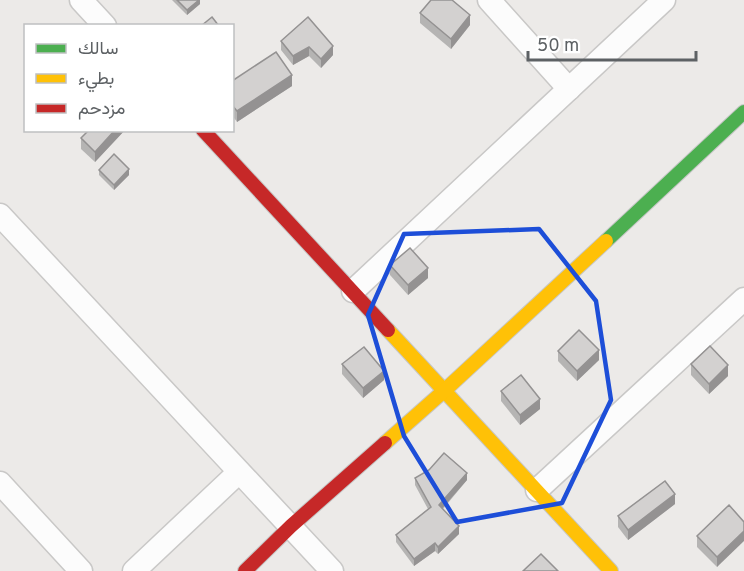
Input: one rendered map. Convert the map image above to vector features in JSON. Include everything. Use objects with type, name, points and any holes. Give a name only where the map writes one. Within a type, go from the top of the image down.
[{"type":"street","points":[[489,0],[569,89]]},
{"type":"street","points":[[353,291],[664,0]]},
{"type":"street","points":[[245,571],[291,526],[445,390],[744,112]]},
{"type":"street","points":[[205,132],[610,571]]},
{"type":"street","points":[[0,215],[332,571]]},
{"type":"street","points":[[537,490],[744,299]]},
{"type":"street","points":[[134,571],[239,472]]},
{"type":"street","points":[[0,483],[81,571]]},
{"type":"highlighted area","points":[[539,229],[596,301],[611,400],[562,503],[457,522],[404,436],[368,315],[404,234]]},
{"type":"building","points":[[177,0],[199,0],[187,10]]},
{"type":"building","points":[[431,0],[452,0],[470,15],[451,39],[420,13]]},
{"type":"building","points":[[212,17],[217,24],[203,24]]},
{"type":"building","points":[[308,17],[333,46],[321,59],[309,47],[293,56],[281,41]]},
{"type":"building","points":[[276,52],[292,75],[237,111],[234,107],[234,80]]},
{"type":"building","points":[[87,132],[113,132],[95,152],[81,138]]},
{"type":"building","points":[[114,154],[129,169],[114,185],[99,170]]},
{"type":"building","points":[[410,248],[428,268],[408,285],[390,265]]},
{"type":"building","points":[[579,330],[599,350],[577,371],[558,351]]},
{"type":"building","points":[[710,346],[728,365],[709,384],[691,364]]},
{"type":"building","points":[[364,347],[384,371],[363,388],[342,364]]},
{"type":"building","points":[[521,375],[540,399],[520,415],[501,391]]},
{"type":"building","points":[[444,453],[467,473],[439,505],[459,526],[438,547],[435,543],[414,559],[396,535],[431,507],[415,478],[429,470]]},
{"type":"building","points":[[665,481],[675,494],[628,530],[618,516]]},
{"type":"building","points":[[729,505],[744,522],[744,531],[717,557],[697,536]]},
{"type":"building","points":[[541,554],[558,571],[523,571]]},
{"type":"traffic: fast","points":[[606,241],[744,112]]},
{"type":"traffic: slow","points":[[385,443],[606,241]]},
{"type":"traffic: slow","points":[[388,330],[611,571]]},
{"type":"traffic: jam","points":[[205,132],[388,330]]},
{"type":"traffic: jam","points":[[245,571],[291,526],[385,443]]}]
